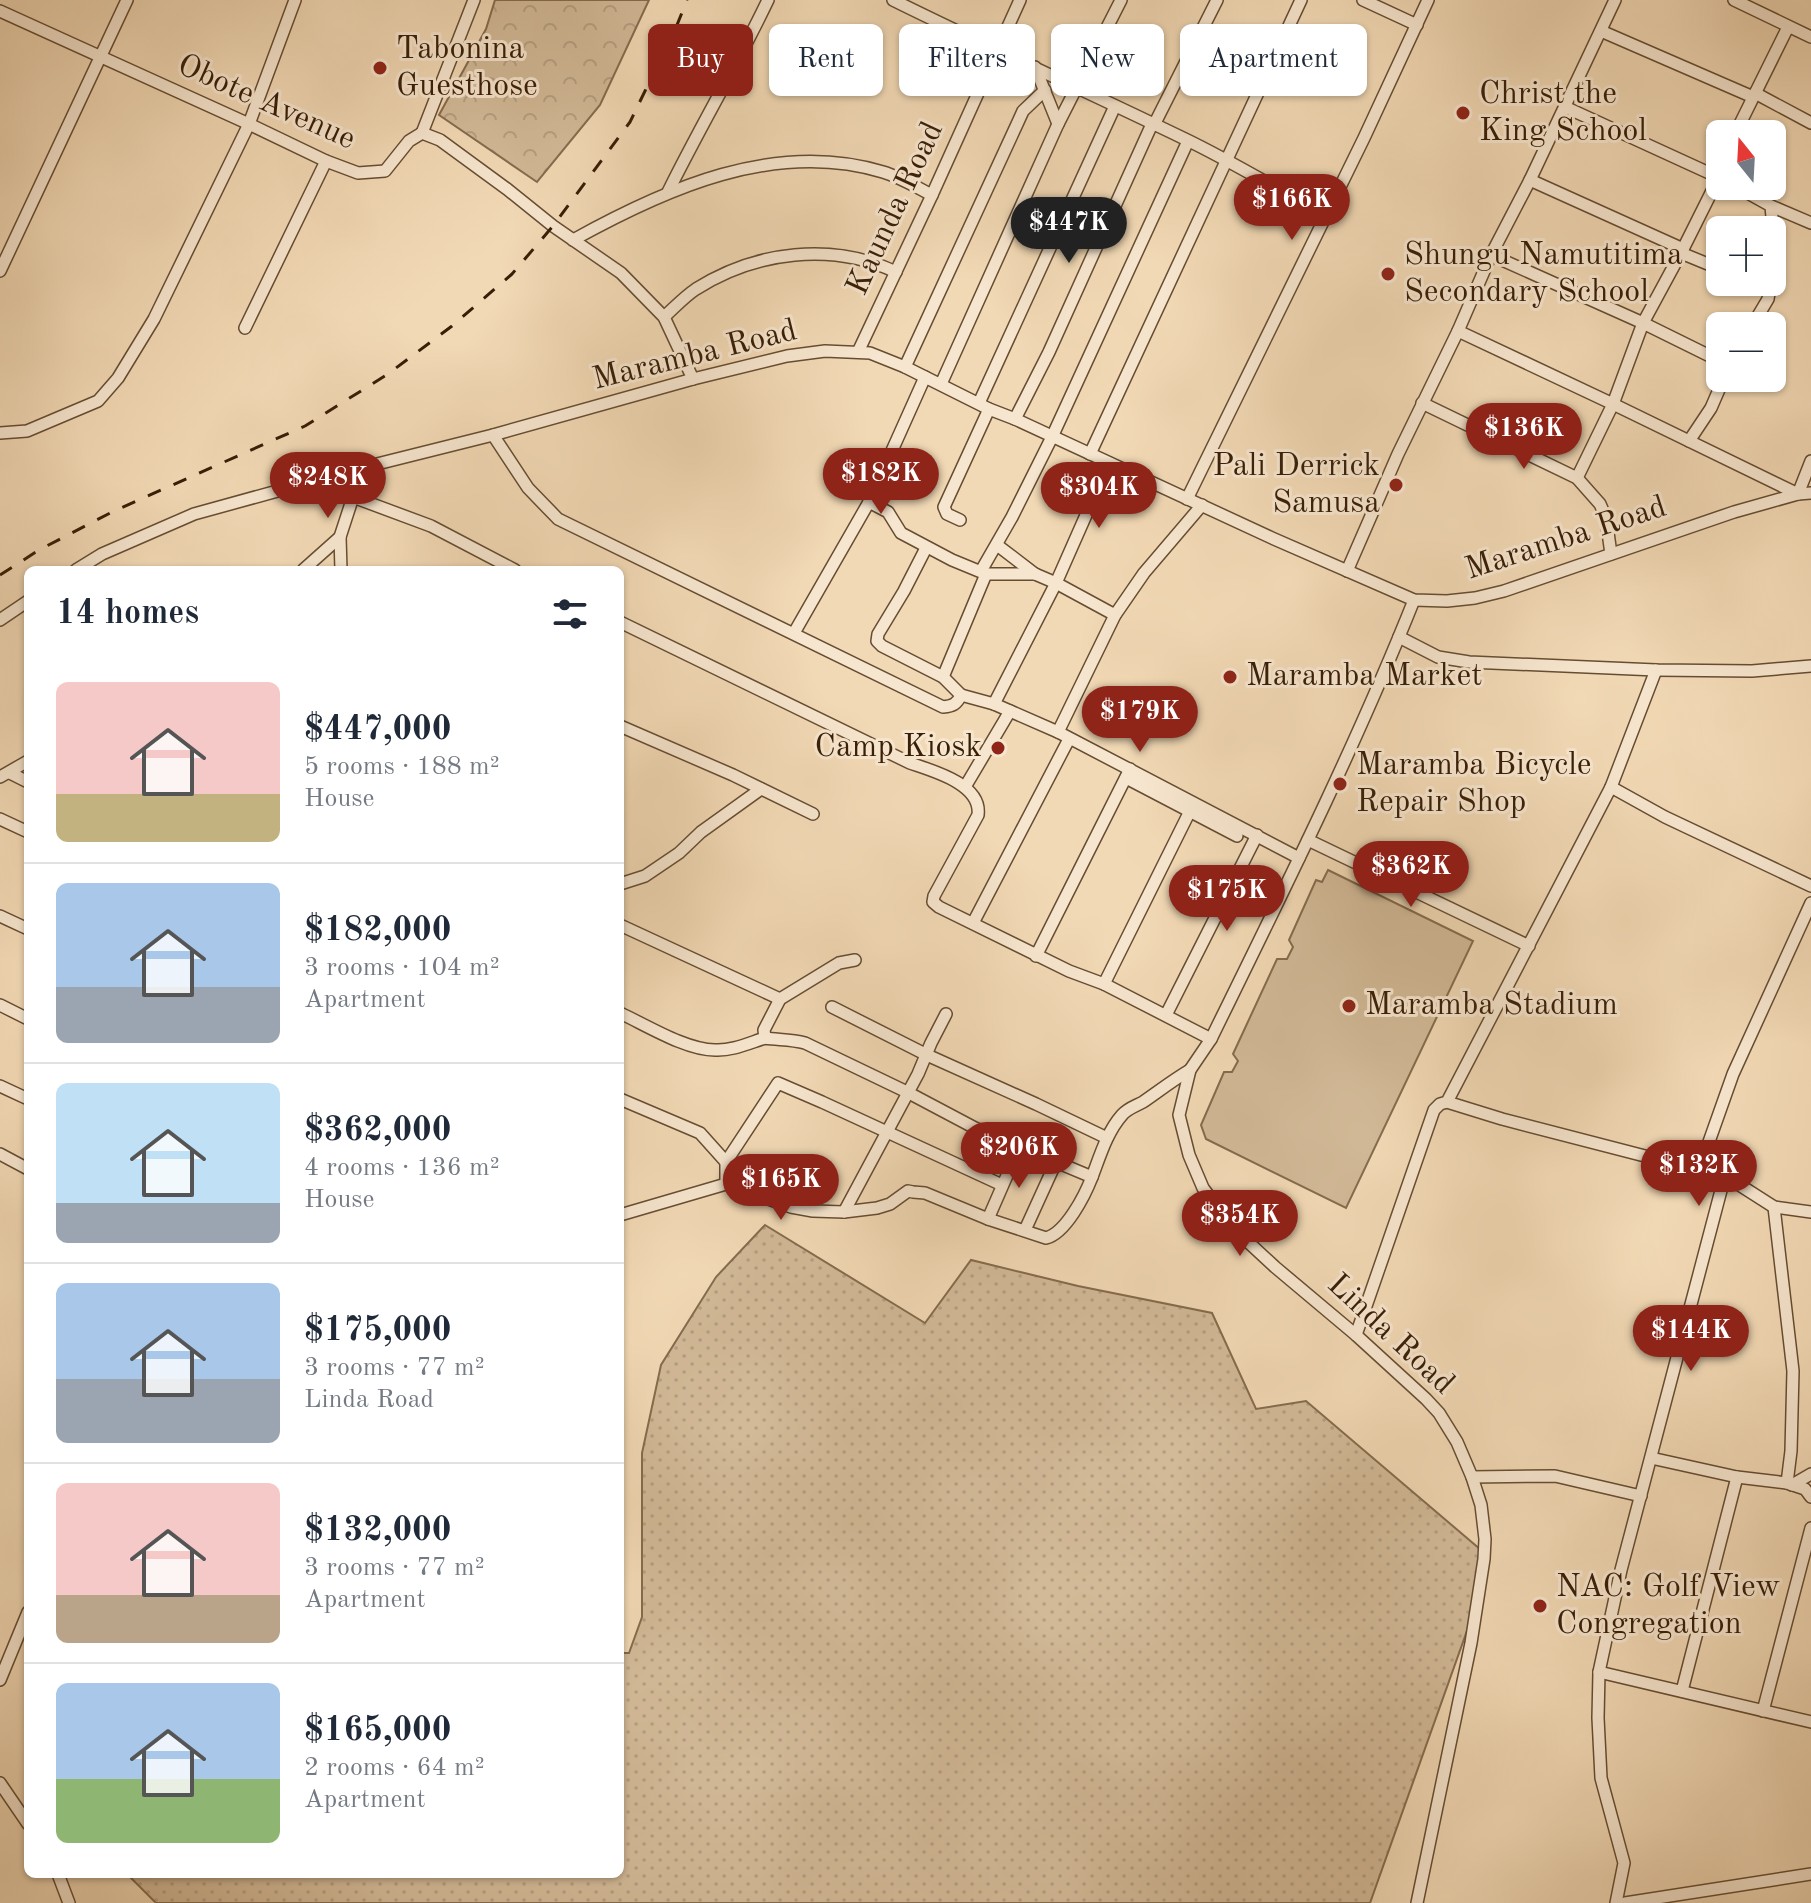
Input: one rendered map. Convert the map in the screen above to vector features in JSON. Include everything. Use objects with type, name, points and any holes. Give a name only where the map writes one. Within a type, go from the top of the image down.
[{"type":"street","points":[[0,271],[127,0]]},
{"type":"street","points":[[0,433],[27,431],[98,401],[118,378],[154,319],[249,124],[295,0]]},
{"type":"street","points":[[474,0],[422,133],[440,140],[621,273],[664,317],[693,379]]},
{"type":"street","points":[[668,192],[768,0]]},
{"type":"street","points":[[893,0],[941,24]]},
{"type":"street","name":"Kaunda Road","points":[[1009,24],[1020,0]]},
{"type":"street","points":[[1109,24],[1121,0]]},
{"type":"street","points":[[1015,419],[1049,352],[1153,124],[1217,0]]},
{"type":"street","points":[[1090,454],[1301,0]]},
{"type":"street","points":[[1187,499],[1428,0]]},
{"type":"street","points":[[1347,571],[1491,255],[1615,0]]},
{"type":"street","points":[[1734,0],[1811,37]]},
{"type":"street","points":[[1367,1],[1417,25]]},
{"type":"street","name":"Obote Avenue","points":[[0,11],[358,173],[385,171],[409,141],[422,133]]},
{"type":"street","points":[[1742,120],[1788,27]]},
{"type":"street","points":[[1601,31],[1754,95],[1811,123]]},
{"type":"street","points":[[1035,69],[1058,124]]},
{"type":"street","points":[[905,367],[1023,111],[1045,90]]},
{"type":"street","name":"Kaunda Road","points":[[858,352],[976,96]]},
{"type":"street","points":[[941,384],[1058,124],[1074,96]]},
{"type":"street","points":[[1094,96],[1188,141],[1325,215]]},
{"type":"street","points":[[960,520],[947,514],[944,507],[984,406],[1115,106]]},
{"type":"street","points":[[1565,107],[1706,171]]},
{"type":"street","points":[[943,677],[983,572],[1052,437],[1188,141]]},
{"type":"street","points":[[245,328],[326,161]]},
{"type":"street","points":[[573,240],[668,192],[738,169],[764,164],[841,164],[881,171],[932,195]]},
{"type":"street","points":[[1530,180],[1706,262]]},
{"type":"street","points":[[1577,478],[1613,404],[1643,323],[1706,200]]},
{"type":"street","points":[[1760,200],[1811,223]]},
{"type":"street","points":[[1771,206],[1772,216]]},
{"type":"street","points":[[664,317],[693,291],[717,277],[785,255],[836,254],[875,262],[896,272]]},
{"type":"street","points":[[1491,255],[1706,354]]},
{"type":"street","points":[[1458,331],[1798,494],[1811,461]]},
{"type":"street","name":"Maramba Road","points":[[82,566],[102,554],[194,514],[693,379],[787,356],[825,351],[870,353],[905,367],[1187,499],[1414,600],[1447,601],[1504,591],[1734,512],[1811,493]]},
{"type":"street","points":[[794,633],[869,502],[925,377]]},
{"type":"street","points":[[1689,441],[1718,392]]},
{"type":"street","points":[[1422,403],[1577,478],[1600,504],[1606,518],[1611,554]]},
{"type":"street","points":[[493,435],[528,488],[558,519],[943,707],[957,703],[961,695]]},
{"type":"street","points":[[994,704],[1056,583],[1109,463]]},
{"type":"street","points":[[341,566],[340,537],[353,497],[357,469]]},
{"type":"street","points":[[353,497],[431,526],[507,566]]},
{"type":"street","points":[[869,502],[888,512],[901,533],[926,548],[983,572],[1035,574]]},
{"type":"street","points":[[973,923],[1064,735],[1115,615],[1144,573],[1202,505]]},
{"type":"street","points":[[309,566],[340,537]]},
{"type":"street","points":[[997,545],[1035,574],[1115,615]]},
{"type":"street","points":[[926,548],[878,634],[877,641],[882,646],[943,677],[961,695],[994,704],[1064,735],[1237,836]]},
{"type":"street","name":"Linda Road","points":[[1414,600],[1358,734],[1308,840],[1211,1039],[1190,1070],[1180,1107],[1181,1126],[1195,1173],[1211,1200],[1233,1228],[1356,1335],[1439,1413],[1457,1442],[1481,1505],[1484,1559],[1471,1643],[1417,1903]]},
{"type":"street","points":[[0,620],[24,604]]},
{"type":"street","points":[[624,624],[965,787],[976,799],[978,815],[933,902],[1036,956],[1104,984],[1211,1039]]},
{"type":"street","points":[[1399,637],[1438,657],[1455,661],[1656,670],[1752,671],[1811,666]]},
{"type":"street","points":[[1447,1102],[1611,787],[1656,670]]},
{"type":"street","points":[[965,787],[1010,711]]},
{"type":"street","points":[[624,728],[813,814]]},
{"type":"street","points":[[5,775],[24,763]]},
{"type":"street","points":[[1128,773],[1299,858]]},
{"type":"street","points":[[1036,956],[1128,773]]},
{"type":"street","points":[[1611,787],[1665,817],[1811,886]]},
{"type":"street","points":[[624,883],[645,876],[679,853],[701,832],[761,789]]},
{"type":"street","points":[[1104,984],[1190,811]]},
{"type":"street","points":[[0,819],[24,830]]},
{"type":"street","points":[[1166,1015],[1257,835]]},
{"type":"street","points":[[1308,840],[1529,946]]},
{"type":"street","points":[[1699,1170],[1733,1074],[1811,903]]},
{"type":"street","points":[[0,916],[24,927]]},
{"type":"street","points":[[624,927],[780,999]]},
{"type":"street","points":[[765,1038],[764,1030],[780,999],[839,963],[855,960]]},
{"type":"street","points":[[0,1005],[24,1017]]},
{"type":"street","points":[[832,1007],[927,1055],[1107,1138]]},
{"type":"street","points":[[844,1212],[888,1132],[946,1014]]},
{"type":"street","points":[[624,1015],[690,1046],[715,1050],[736,1048],[765,1038],[805,1043],[975,1128],[1092,1177]]},
{"type":"street","points":[[624,1214],[726,1184],[791,1207],[813,1211],[844,1212],[877,1208],[890,1204],[908,1191],[925,1193],[988,1219],[1046,1238],[1057,1233],[1078,1205],[1107,1138],[1121,1116],[1190,1070]]},
{"type":"street","points":[[726,1184],[726,1162],[778,1083],[1002,1185]]},
{"type":"street","points":[[0,1086],[24,1097]]},
{"type":"street","points":[[624,1101],[700,1133],[726,1162]]},
{"type":"street","points":[[1356,1335],[1428,1125],[1434,1110],[1447,1102],[1699,1170],[1738,1184],[1774,1207],[1811,1212]]},
{"type":"street","points":[[988,1219],[1019,1148]]},
{"type":"street","points":[[0,1154],[24,1167]]},
{"type":"street","points":[[1025,1230],[1056,1162]]},
{"type":"street","points":[[1616,1903],[1624,1863],[1601,1778],[1599,1672],[1621,1570],[1724,1179]]},
{"type":"street","points":[[1774,1207],[1793,1371],[1789,1484]]},
{"type":"street","points":[[1651,1458],[1737,1477],[1789,1484],[1805,1489],[1811,1497]]},
{"type":"street","points":[[1789,1484],[1811,1474]]},
{"type":"street","points":[[1472,1477],[1555,1476],[1641,1496]]},
{"type":"street","points":[[1682,1691],[1737,1477]]},
{"type":"street","points":[[1763,1711],[1811,1528]]},
{"type":"street","points":[[0,1680],[24,1622]]},
{"type":"street","points":[[1599,1672],[1811,1722]]},
{"type":"street","points":[[0,1783],[24,1818]]},
{"type":"street","points":[[1625,1903],[1811,1874]]},
{"type":"street","points":[[60,1878],[69,1903]]},
{"type":"green space","points":[[495,0],[649,0],[600,105],[537,182],[439,115],[486,29]]},
{"type":"green space","name":"Maramba Stadium","points":[[1328,870],[1473,941],[1346,1208],[1206,1139],[1201,1125],[1224,1072],[1232,1072],[1238,1061],[1233,1054],[1277,959],[1287,959],[1293,947],[1289,940],[1316,880],[1322,882]]},
{"type":"green space","points":[[765,1225],[925,1323],[971,1260],[1078,1286],[1212,1313],[1256,1409],[1306,1401],[1481,1550],[1479,1597],[1370,1903],[156,1903],[131,1878],[624,1878],[624,1653],[629,1653],[642,1617],[642,1453],[661,1365],[716,1277]]},
{"type":"railway","points":[[0,575],[39,550],[114,511],[305,426],[388,374],[452,326],[512,274],[553,226],[630,122],[687,0]]},
{"type":"place","name":"Tabonina Guesthose","points":[[380,68]]},
{"type":"place","name":"Christ the King School","points":[[1463,113]]},
{"type":"place","name":"Shungu Namutitima Secondary School","points":[[1388,274]]},
{"type":"place","name":"Pali Derrick Samusa","points":[[1396,485]]},
{"type":"place","name":"Maramba Market","points":[[1230,677]]},
{"type":"place","name":"Camp Kiosk","points":[[998,748]]},
{"type":"place","name":"Maramba Bicycle Repair Shop","points":[[1340,784]]},
{"type":"place","name":"Maramba Stadium","points":[[1349,1006]]},
{"type":"place","name":"NAC: Golf View Congregation","points":[[1540,1606]]}]
